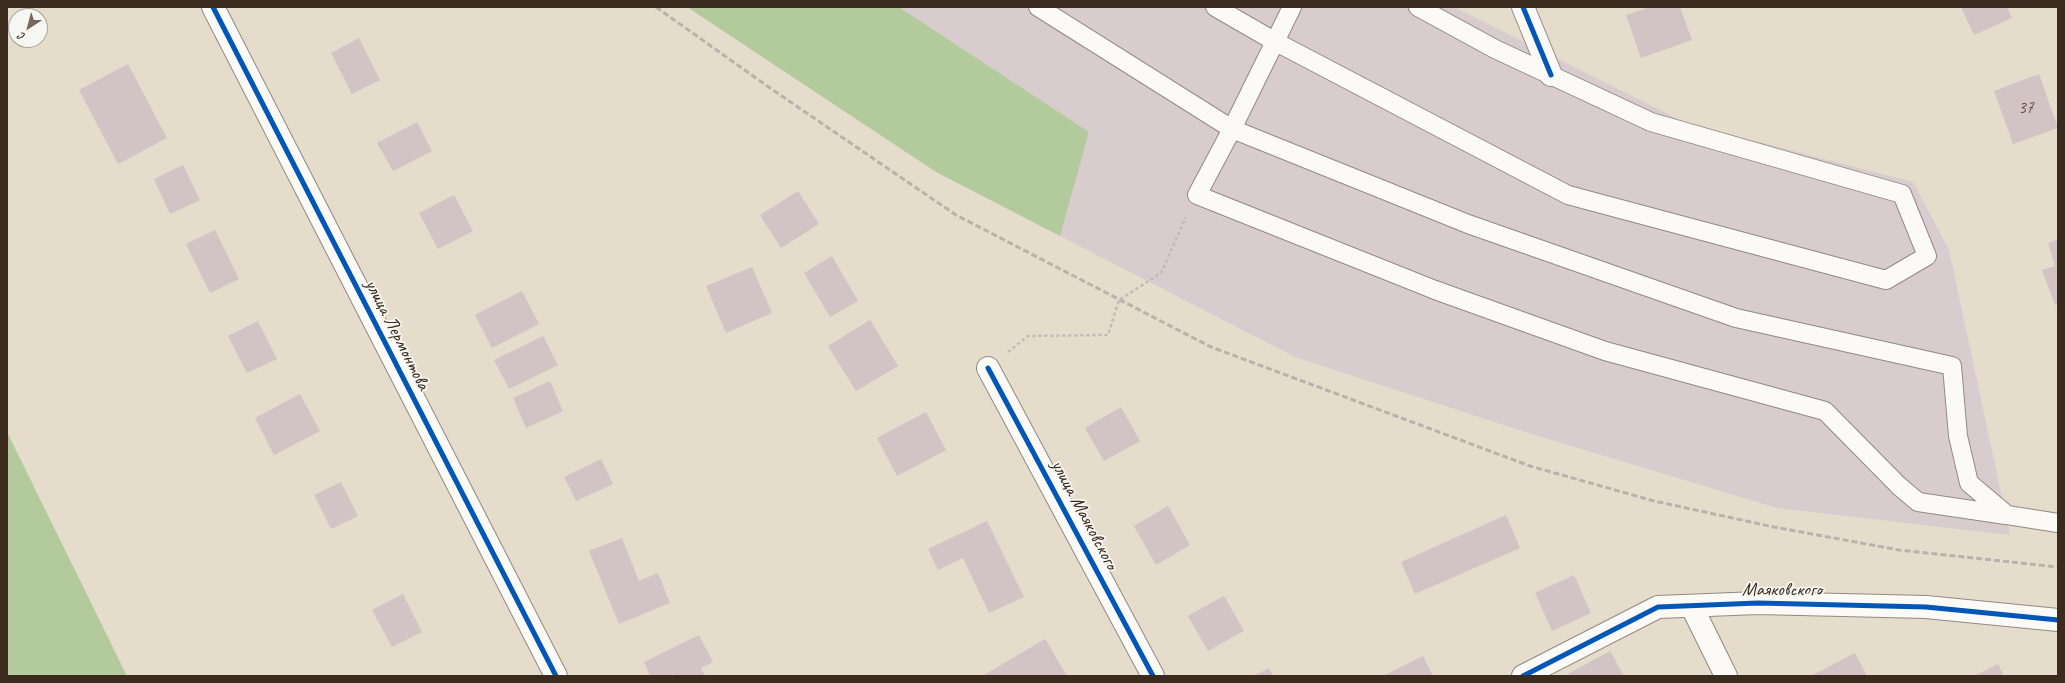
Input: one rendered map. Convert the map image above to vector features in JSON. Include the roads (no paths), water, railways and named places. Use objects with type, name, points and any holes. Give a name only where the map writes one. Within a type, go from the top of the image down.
[{"type":"street","name":"улица Лермонтова","points":[[212,7],[556,676]]},
{"type":"street","points":[[1524,7],[1551,76]]},
{"type":"street","name":"улица Маяковского","points":[[988,368],[1153,676]]},
{"type":"street","name":"Маяковского","points":[[1522,676],[1658,607],[1692,607],[1758,603],[1926,607],[2058,620]]},
{"type":"street","points":[[1692,607],[1726,676]]},
{"type":"lane","points":[[1038,7],[1232,129],[1468,224],[1736,318],[1952,366],[1958,436],[1969,483],[2007,515]]},
{"type":"lane","points":[[1215,7],[1274,41],[1568,195],[1886,280],[1927,256],[1902,194],[1651,122],[1551,76],[1418,7]]},
{"type":"lane","points":[[1292,7],[1232,129],[1197,195],[1436,290],[1605,351],[1825,411],[1898,486],[1918,502],[2058,522]]},
{"type":"railway","points":[[656,7],[770,88],[956,215],[1211,347],[1530,466],[1654,501],[1774,527],[1899,550],[2058,567]]}]
